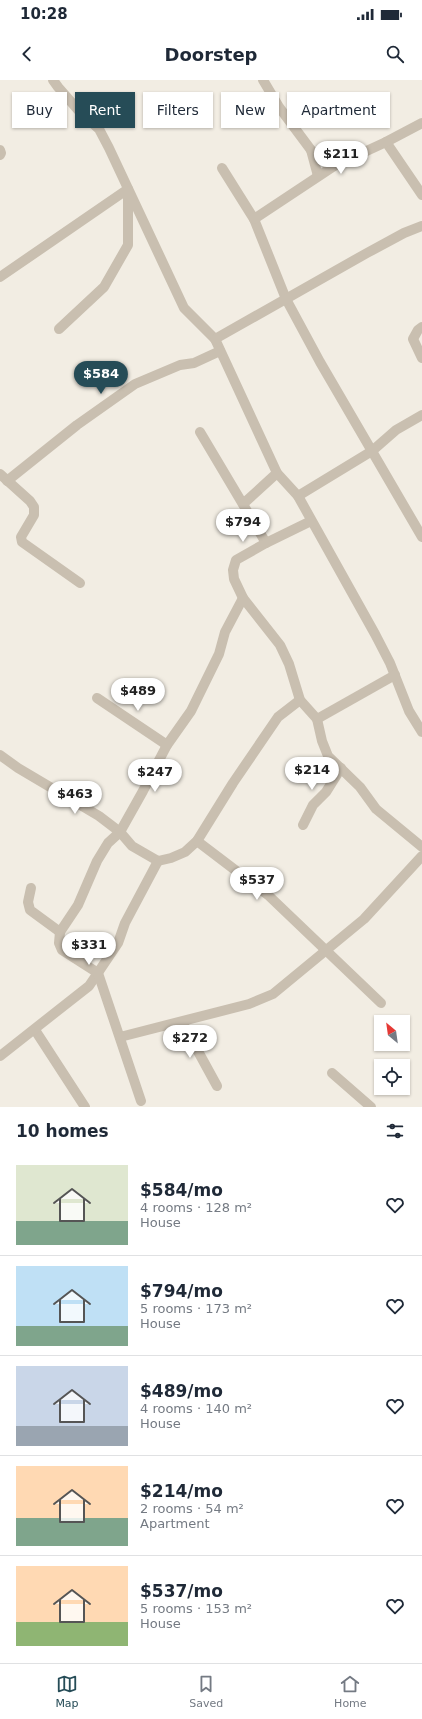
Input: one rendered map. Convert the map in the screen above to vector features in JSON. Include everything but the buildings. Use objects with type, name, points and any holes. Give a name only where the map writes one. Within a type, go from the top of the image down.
[{"type":"street","points":[[53,80],[79,111],[99,129],[184,308],[215,339],[277,473],[298,496],[375,634],[395,675],[410,711],[422,732]]},
{"type":"street","points":[[263,80],[279,107],[311,150],[334,166]]},
{"type":"street","points":[[254,220],[334,166],[386,142],[422,123]]},
{"type":"street","points":[[386,142],[422,195]]},
{"type":"street","points":[[0,150],[0,155]]},
{"type":"street","points":[[311,150],[318,176]]},
{"type":"street","points":[[222,168],[254,220],[286,298],[340,398],[422,537]]},
{"type":"street","points":[[0,277],[128,188]]},
{"type":"street","points":[[59,329],[104,287],[128,246],[128,188]]},
{"type":"street","points":[[215,339],[404,233],[422,226]]},
{"type":"street","points":[[422,327],[418,330],[413,339],[422,358]]},
{"type":"street","points":[[80,583],[22,542],[21,537],[34,515],[34,507],[30,501],[3,478],[135,384],[180,365],[194,363],[220,351]]},
{"type":"street","points":[[298,496],[372,451],[396,430],[422,415]]},
{"type":"street","points":[[200,432],[266,543]]},
{"type":"street","points":[[243,504],[277,473]]},
{"type":"street","points":[[311,521],[266,543],[236,560],[233,570],[234,579],[243,598],[280,645],[289,664],[300,700],[317,719],[322,741],[328,756],[360,787],[376,809],[422,847]]},
{"type":"street","points":[[141,1101],[98,973],[62,950],[59,944],[60,932],[78,905],[97,861],[108,843],[120,832],[167,745],[191,711],[219,654],[225,632],[243,598]]},
{"type":"street","points":[[317,719],[395,675]]},
{"type":"street","points":[[97,698],[167,745]]},
{"type":"street","points":[[0,755],[18,768],[99,816],[120,832],[132,846],[158,861],[185,852],[197,841],[278,717],[300,700]]},
{"type":"street","points":[[303,825],[313,805],[326,792],[341,768]]},
{"type":"street","points":[[197,841],[268,896],[380,1003]]},
{"type":"street","points":[[120,1037],[249,1004],[273,994],[364,919],[422,856]]},
{"type":"street","points":[[0,1056],[35,1030],[89,986],[118,943],[125,923],[158,861]]},
{"type":"street","points":[[31,888],[28,902],[30,910],[60,932]]},
{"type":"street","points":[[182,1022],[217,1086]]},
{"type":"street","points":[[35,1030],[85,1107]]},
{"type":"street","points":[[332,1073],[371,1107]]}]
